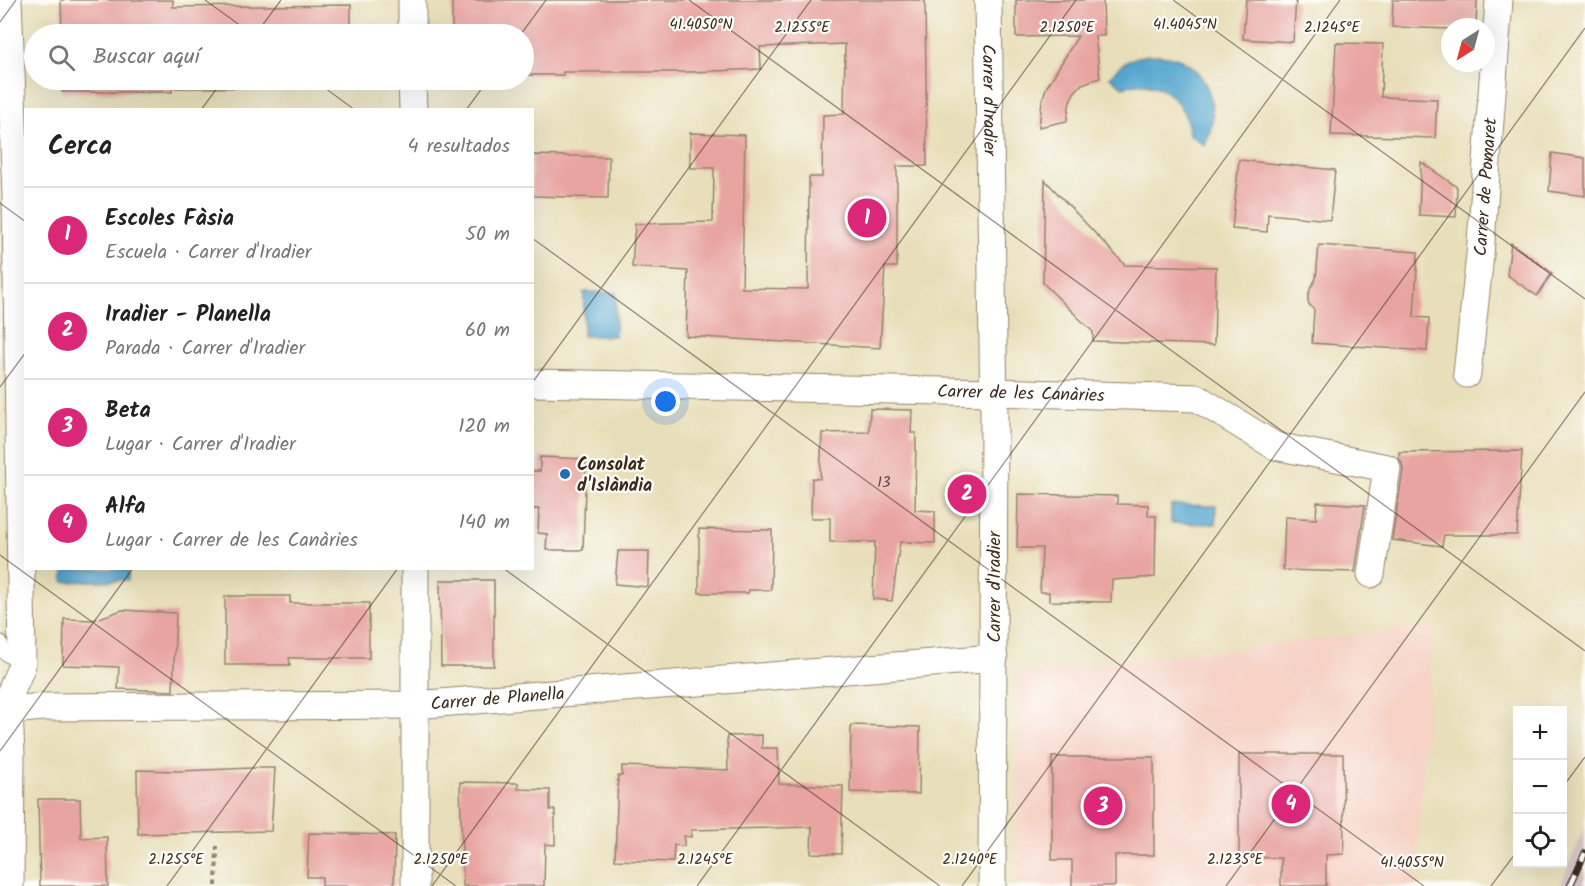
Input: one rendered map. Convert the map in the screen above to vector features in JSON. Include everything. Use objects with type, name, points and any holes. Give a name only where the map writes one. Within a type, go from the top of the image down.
[{"type":"street","points":[[8,0],[16,195],[22,665],[5,711],[11,754],[10,886]]},
{"type":"street","points":[[412,0],[412,24]]},
{"type":"street","name":"Carrer d'Iradier","points":[[988,0],[993,392],[992,886]]},
{"type":"street","name":"Carrer de Pomaret","points":[[1467,374],[1480,255],[1500,0]]},
{"type":"street","points":[[412,90],[412,108]]},
{"type":"street","name":"Carrer de les Canàries","points":[[534,382],[1197,398],[1275,446],[1387,468],[1371,574]]},
{"type":"street","points":[[415,570],[415,886]]},
{"type":"street","name":"Carrer de Planella","points":[[5,711],[43,706],[415,705],[994,658]]},
{"type":"lane","points":[[0,218],[16,195]]},
{"type":"lane","points":[[0,642],[3,651],[22,665]]},
{"type":"path","points":[[216,886],[217,846]]},
{"type":"shaded area","points":[[1433,626],[1415,886],[1018,886],[1016,673]]},
{"type":"shaded area","points":[[1585,826],[1585,886],[1560,886]]},
{"type":"water","points":[[1149,55],[1176,58],[1188,64],[1205,84],[1210,95],[1212,120],[1204,145],[1189,134],[1183,111],[1168,93],[1147,84],[1123,87],[1110,77],[1127,62]]},
{"type":"water","points":[[584,292],[616,293],[615,336],[583,336]]},
{"type":"water","points":[[1171,505],[1216,506],[1216,524],[1171,523]]},
{"type":"water","points":[[64,570],[128,570],[128,580],[64,582]]},
{"type":"building","points":[[61,0],[173,0],[173,7],[351,5],[351,24],[62,24]]},
{"type":"building","points":[[452,0],[925,0],[927,166],[897,166],[897,267],[885,267],[880,348],[686,336],[688,271],[632,267],[635,224],[713,222],[714,168],[690,168],[690,133],[745,135],[742,288],[808,289],[809,177],[822,177],[823,115],[844,114],[845,44],[760,47],[761,69],[692,72],[563,72],[563,75],[534,75],[534,24],[452,24]]},
{"type":"building","points":[[1016,0],[1103,0],[1104,36],[1095,36],[1100,78],[1082,84],[1074,93],[1070,101],[1067,121],[1039,127],[1046,88],[1078,36],[1016,37]]},
{"type":"building","points":[[1246,0],[1296,0],[1293,42],[1243,39]]},
{"type":"building","points":[[1393,0],[1477,0],[1476,18],[1441,18],[1441,29],[1392,27]]},
{"type":"building","points":[[1336,43],[1383,44],[1381,97],[1437,99],[1435,138],[1331,135]]},
{"type":"building","points":[[62,90],[172,90],[172,92],[62,92]]},
{"type":"building","points":[[1552,153],[1585,158],[1585,196],[1549,191]]},
{"type":"building","points":[[534,155],[609,157],[608,198],[534,196]]},
{"type":"building","points":[[1239,160],[1335,170],[1330,220],[1268,214],[1267,232],[1232,229]]},
{"type":"building","points":[[1421,162],[1457,187],[1456,217],[1419,215]]},
{"type":"building","points":[[1045,180],[1125,265],[1216,267],[1214,345],[1093,341],[1093,332],[1043,283]]},
{"type":"building","points":[[1511,243],[1552,273],[1537,296],[1507,275]]},
{"type":"building","points":[[1319,245],[1418,252],[1414,317],[1429,318],[1427,351],[1312,343],[1314,310],[1308,303],[1308,296],[1316,279]]},
{"type":"building","points":[[870,409],[912,410],[911,433],[916,433],[915,510],[935,511],[935,543],[900,542],[892,601],[873,599],[875,542],[830,542],[830,518],[811,518],[812,478],[820,479],[822,433],[869,432]]},
{"type":"building","points":[[1522,451],[1517,535],[1444,535],[1442,546],[1392,540],[1403,470],[1399,452]]},
{"type":"building","points":[[540,457],[586,459],[583,550],[546,550],[547,534],[538,533],[539,509],[534,509],[534,471],[540,471]]},
{"type":"building","points":[[1018,494],[1117,496],[1117,504],[1148,505],[1148,516],[1156,516],[1155,577],[1112,580],[1111,602],[1049,601],[1049,592],[1040,592],[1042,548],[1017,548]]},
{"type":"building","points":[[1317,502],[1365,505],[1355,572],[1283,570],[1285,517],[1316,519]]},
{"type":"building","points":[[699,529],[772,530],[771,590],[749,590],[748,593],[699,593]]},
{"type":"building","points":[[618,551],[649,551],[648,587],[615,584]]},
{"type":"building","points":[[440,580],[494,580],[494,666],[441,666]]},
{"type":"building","points":[[225,596],[290,596],[290,603],[369,603],[369,658],[289,658],[290,665],[225,665]]},
{"type":"building","points":[[122,610],[176,613],[173,691],[118,689],[119,667],[63,665],[64,619],[94,620]]},
{"type":"building","points":[[851,725],[920,727],[919,794],[850,792]]},
{"type":"building","points":[[762,735],[762,748],[778,748],[779,784],[843,786],[841,854],[811,853],[812,827],[691,830],[691,837],[684,836],[684,846],[674,845],[673,862],[615,860],[618,776],[622,776],[622,766],[728,770],[727,736]]},
{"type":"building","points":[[1239,754],[1343,754],[1344,854],[1326,855],[1326,886],[1281,886],[1281,858],[1239,857]]},
{"type":"building","points":[[1052,757],[1154,757],[1154,855],[1115,855],[1115,886],[1072,886],[1072,860],[1052,860]]},
{"type":"building","points":[[275,768],[271,831],[138,834],[137,770]]},
{"type":"building","points":[[460,782],[518,783],[518,789],[550,790],[550,810],[555,810],[555,845],[545,844],[544,886],[463,886]]},
{"type":"building","points":[[38,799],[80,799],[81,838],[107,837],[108,886],[40,886]]},
{"type":"building","points":[[309,833],[395,835],[394,886],[322,886],[322,877],[307,877]]},
{"type":"railway","points":[[1570,886],[1585,853]]},
{"type":"place","name":"Escoles Fàsia","points":[[867,218]]},
{"type":"place","name":"Consolat d'Islàndia","points":[[565,474]]},
{"type":"place","name":"Iradier - Planella","points":[[967,494]]},
{"type":"place","name":"Alfa","points":[[1291,804]]},
{"type":"place","name":"Beta","points":[[1103,806]]}]
